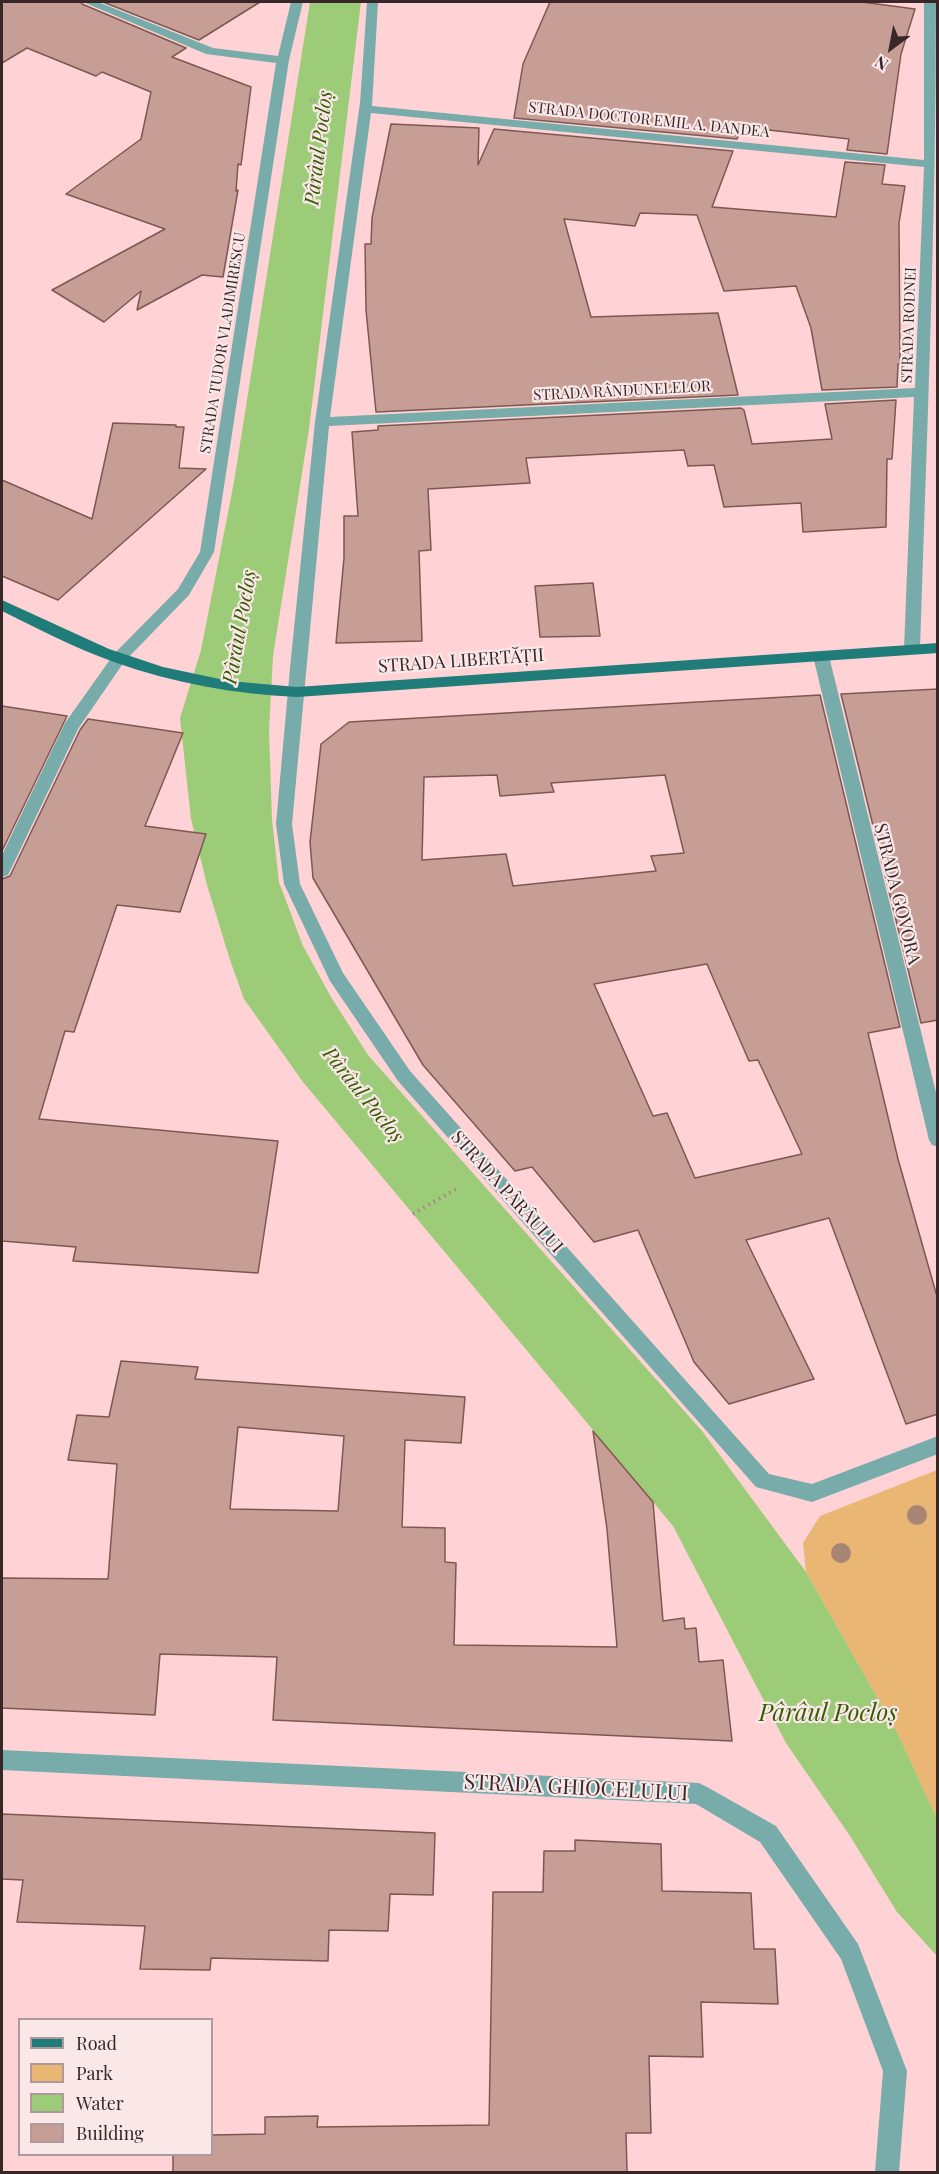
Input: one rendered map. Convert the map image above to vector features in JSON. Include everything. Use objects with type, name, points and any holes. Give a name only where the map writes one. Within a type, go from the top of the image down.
[{"type":"main road","name":"STRADA LIBERTĂȚII","points":[[2,605],[119,658],[186,677],[230,686],[288,692],[938,648]]},
{"type":"street","points":[[89,2],[210,51],[283,60]]},
{"type":"street","name":"STRADA TUDOR VLADIMIRESCU","points":[[2,871],[70,727],[119,658],[184,592],[207,552],[283,60],[297,2]]},
{"type":"street","points":[[288,692],[298,668],[322,422],[364,109],[372,2]]},
{"type":"street","name":"STRADA RODNEI","points":[[912,649],[930,165],[930,2]]},
{"type":"street","name":"STRADA DOCTOR EMIL A. DANDEA","points":[[364,109],[930,165]]},
{"type":"street","name":"STRADA RÂNDUNELELOR","points":[[322,422],[923,392]]},
{"type":"street","name":"STRADA GOVORA","points":[[820,656],[938,1140]]},
{"type":"street","name":"STRADA PÂRÂULUI","points":[[288,692],[284,824],[292,884],[336,976],[404,1077],[763,1481],[812,1493],[938,1445]]},
{"type":"street","name":"STRADA GHIOCELULUI","points":[[2,1760],[699,1794],[768,1834],[850,1952],[895,2071],[886,2172]]},
{"type":"path","points":[[300,100],[334,102]]},
{"type":"path","points":[[413,1214],[488,1171]]},
{"type":"green space","points":[[937,1470],[937,1819],[899,1736],[806,1572],[803,1543],[820,1516]]},
{"type":"water","name":"Pârâul Pocloș","points":[[310,2],[361,2],[309,429],[273,656],[269,730],[272,820],[279,882],[303,946],[331,997],[368,1055],[702,1431],[806,1572],[899,1736],[937,1819],[937,1956],[897,1912],[850,1836],[786,1743],[673,1526],[303,1082],[244,999],[230,960],[207,885],[191,819],[180,718],[201,650],[234,482]]},
{"type":"building","points":[[2,2],[81,2],[186,48],[172,57],[251,87],[241,165],[238,164],[236,191],[238,190],[223,277],[202,275],[137,310],[141,291],[104,322],[52,290],[165,229],[66,194],[141,139],[151,92],[102,72],[96,76],[27,48],[2,63]]},
{"type":"building","points":[[103,2],[260,2],[199,40]]},
{"type":"building","points":[[550,2],[862,2],[915,9],[901,54],[887,154],[847,150],[849,139],[742,127],[737,139],[514,118],[523,64]]},
{"type":"building","points":[[391,124],[479,128],[478,165],[494,129],[733,151],[712,207],[836,217],[845,162],[885,165],[882,184],[905,186],[899,223],[900,364],[898,364],[897,387],[822,390],[811,328],[796,286],[724,291],[697,215],[640,213],[635,226],[564,219],[591,317],[718,313],[738,395],[376,412],[366,310],[365,244],[371,244],[372,218]]},
{"type":"building","points":[[896,400],[892,459],[887,459],[886,527],[803,532],[801,503],[724,507],[714,465],[688,466],[684,450],[526,458],[530,483],[428,489],[431,550],[419,551],[422,641],[336,643],[344,558],[344,516],[358,516],[352,432],[378,430],[378,426],[741,408],[744,410],[752,444],[832,439],[825,404]]},
{"type":"building","points":[[113,423],[184,427],[179,468],[206,469],[58,600],[2,576],[2,480],[92,519]]},
{"type":"building","points":[[593,583],[600,636],[540,637],[535,586]]},
{"type":"building","points":[[938,689],[938,1020],[921,1023],[841,694]]},
{"type":"building","points":[[820,695],[900,1027],[868,1033],[898,1159],[938,1300],[938,1414],[906,1424],[829,1218],[746,1240],[814,1379],[729,1404],[694,1362],[638,1230],[594,1242],[532,1167],[515,1171],[423,1065],[313,878],[310,842],[321,744],[349,722]],"holes":[[[497,775],[500,796],[554,792],[551,783],[665,775],[684,853],[651,856],[656,871],[513,886],[506,854],[422,860],[424,777]],[[707,964],[749,1061],[758,1060],[802,1154],[695,1178],[667,1113],[653,1116],[594,984]]]},
{"type":"building","points":[[2,706],[67,716],[2,851]]},
{"type":"building","points":[[88,719],[183,733],[145,826],[206,834],[180,912],[117,905],[74,1032],[65,1031],[39,1119],[278,1141],[258,1273],[73,1261],[76,1247],[2,1241],[2,879],[10,876],[80,730]]},
{"type":"building","points":[[121,1361],[198,1367],[195,1379],[465,1397],[461,1443],[405,1440],[402,1527],[445,1528],[445,1562],[456,1563],[454,1645],[617,1647],[607,1529],[593,1431],[653,1502],[663,1621],[684,1618],[685,1629],[696,1628],[699,1662],[723,1660],[732,1741],[273,1720],[277,1657],[160,1654],[155,1715],[2,1708],[2,1578],[108,1579],[117,1464],[68,1460],[77,1415],[109,1417]],"holes":[[[238,1427],[344,1436],[338,1511],[230,1509]]]},
{"type":"building","points":[[2,1814],[435,1833],[433,1895],[390,1894],[388,1931],[329,1930],[328,1961],[211,1958],[210,1970],[140,1969],[145,1926],[17,1922],[23,1880],[2,1879]]},
{"type":"building","points":[[575,1840],[661,1844],[662,1891],[751,1893],[754,1949],[775,1949],[778,2004],[701,2002],[703,2057],[649,2056],[651,2133],[626,2133],[627,2172],[173,2172],[173,2156],[213,2156],[213,2135],[265,2134],[265,2117],[318,2116],[317,2127],[489,2125],[493,1892],[543,1892],[544,1851],[575,1851]]}]
